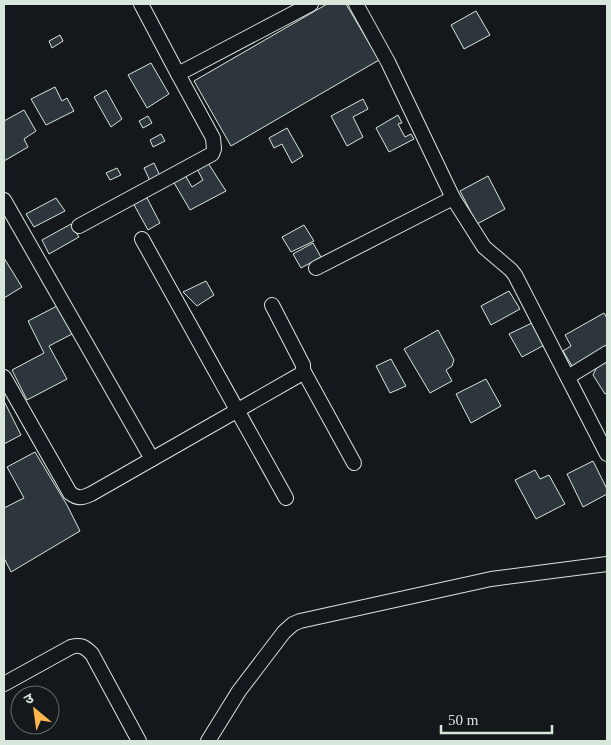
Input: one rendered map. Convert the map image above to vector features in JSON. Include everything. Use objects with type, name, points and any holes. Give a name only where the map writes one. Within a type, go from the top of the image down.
[{"type":"street","points":[[79,226],[212,154],[214,149],[214,138],[141,4]]},
{"type":"street","points":[[178,74],[311,4]]},
{"type":"street","points":[[356,4],[392,70],[453,198],[484,247],[515,275],[607,454]]},
{"type":"street","points":[[316,268],[453,198]]},
{"type":"street","points":[[4,200],[152,459]]},
{"type":"street","points":[[142,239],[286,498]]},
{"type":"street","points":[[272,306],[303,364],[303,370],[354,463]]},
{"type":"street","points":[[568,377],[607,353]]},
{"type":"street","points":[[4,377],[64,485],[76,498],[82,498],[296,377],[303,370]]},
{"type":"street","points":[[208,741],[239,691],[284,632],[293,624],[491,579],[607,564]]},
{"type":"street","points":[[4,684],[71,647],[78,645],[86,647],[92,654],[139,741]]},
{"type":"building","points":[[327,4],[346,4],[379,60],[231,146],[194,81]]},
{"type":"building","points":[[476,11],[490,35],[464,49],[451,25]]},
{"type":"building","points":[[60,35],[63,41],[52,48],[49,41]]},
{"type":"building","points":[[151,63],[169,94],[147,108],[128,75]]},
{"type":"building","points":[[55,87],[62,101],[67,98],[74,111],[46,125],[31,99]]},
{"type":"building","points":[[106,90],[122,119],[111,127],[94,97]]},
{"type":"building","points":[[363,99],[368,109],[353,117],[363,137],[347,146],[331,116]]},
{"type":"building","points":[[24,110],[36,131],[24,139],[28,147],[4,161],[4,121]]},
{"type":"building","points":[[398,115],[402,123],[398,124],[405,137],[411,134],[414,139],[389,152],[376,128]]},
{"type":"building","points":[[148,116],[152,123],[143,128],[139,121]]},
{"type":"building","points":[[287,128],[303,156],[292,163],[282,144],[274,148],[269,138]]},
{"type":"building","points":[[161,134],[165,141],[153,147],[150,140]]},
{"type":"building","points":[[154,163],[161,178],[151,183],[144,168]]},
{"type":"building","points":[[208,163],[226,191],[190,210],[173,181],[185,175],[192,187],[203,180],[197,169]]},
{"type":"building","points":[[117,168],[121,175],[110,180],[106,173]]},
{"type":"building","points":[[488,176],[505,209],[477,224],[460,191]]},
{"type":"building","points":[[146,196],[160,223],[148,230],[133,203]]},
{"type":"building","points":[[56,198],[65,211],[34,227],[26,214]]},
{"type":"building","points":[[71,224],[79,237],[49,254],[42,240]]},
{"type":"building","points":[[304,225],[314,241],[291,252],[282,237]]},
{"type":"building","points":[[313,243],[321,257],[301,268],[293,254]]},
{"type":"building","points":[[4,258],[22,287],[4,298]]},
{"type":"building","points":[[206,281],[214,295],[197,306],[183,292]]},
{"type":"building","points":[[509,291],[520,309],[491,325],[481,306]]},
{"type":"building","points":[[59,305],[74,333],[49,346],[67,379],[27,400],[12,370],[44,353],[28,321]]},
{"type":"building","points":[[604,313],[607,318],[607,346],[572,366],[563,351],[571,346],[565,335]]},
{"type":"building","points":[[536,321],[548,343],[522,357],[509,334]]},
{"type":"building","points":[[438,330],[454,360],[452,366],[446,370],[452,381],[430,393],[404,349]]},
{"type":"building","points":[[391,359],[406,386],[390,393],[376,366]]},
{"type":"building","points":[[607,360],[607,393],[605,394],[593,375],[598,365]]},
{"type":"building","points":[[486,379],[501,406],[471,423],[456,394]]},
{"type":"building","points":[[4,401],[21,435],[4,444]]},
{"type":"building","points":[[35,452],[67,505],[80,531],[11,572],[4,558],[4,508],[24,498],[7,467]]},
{"type":"building","points":[[593,461],[607,489],[607,494],[583,507],[567,474]]},
{"type":"building","points":[[535,470],[540,479],[549,475],[565,504],[536,519],[515,480]]}]
